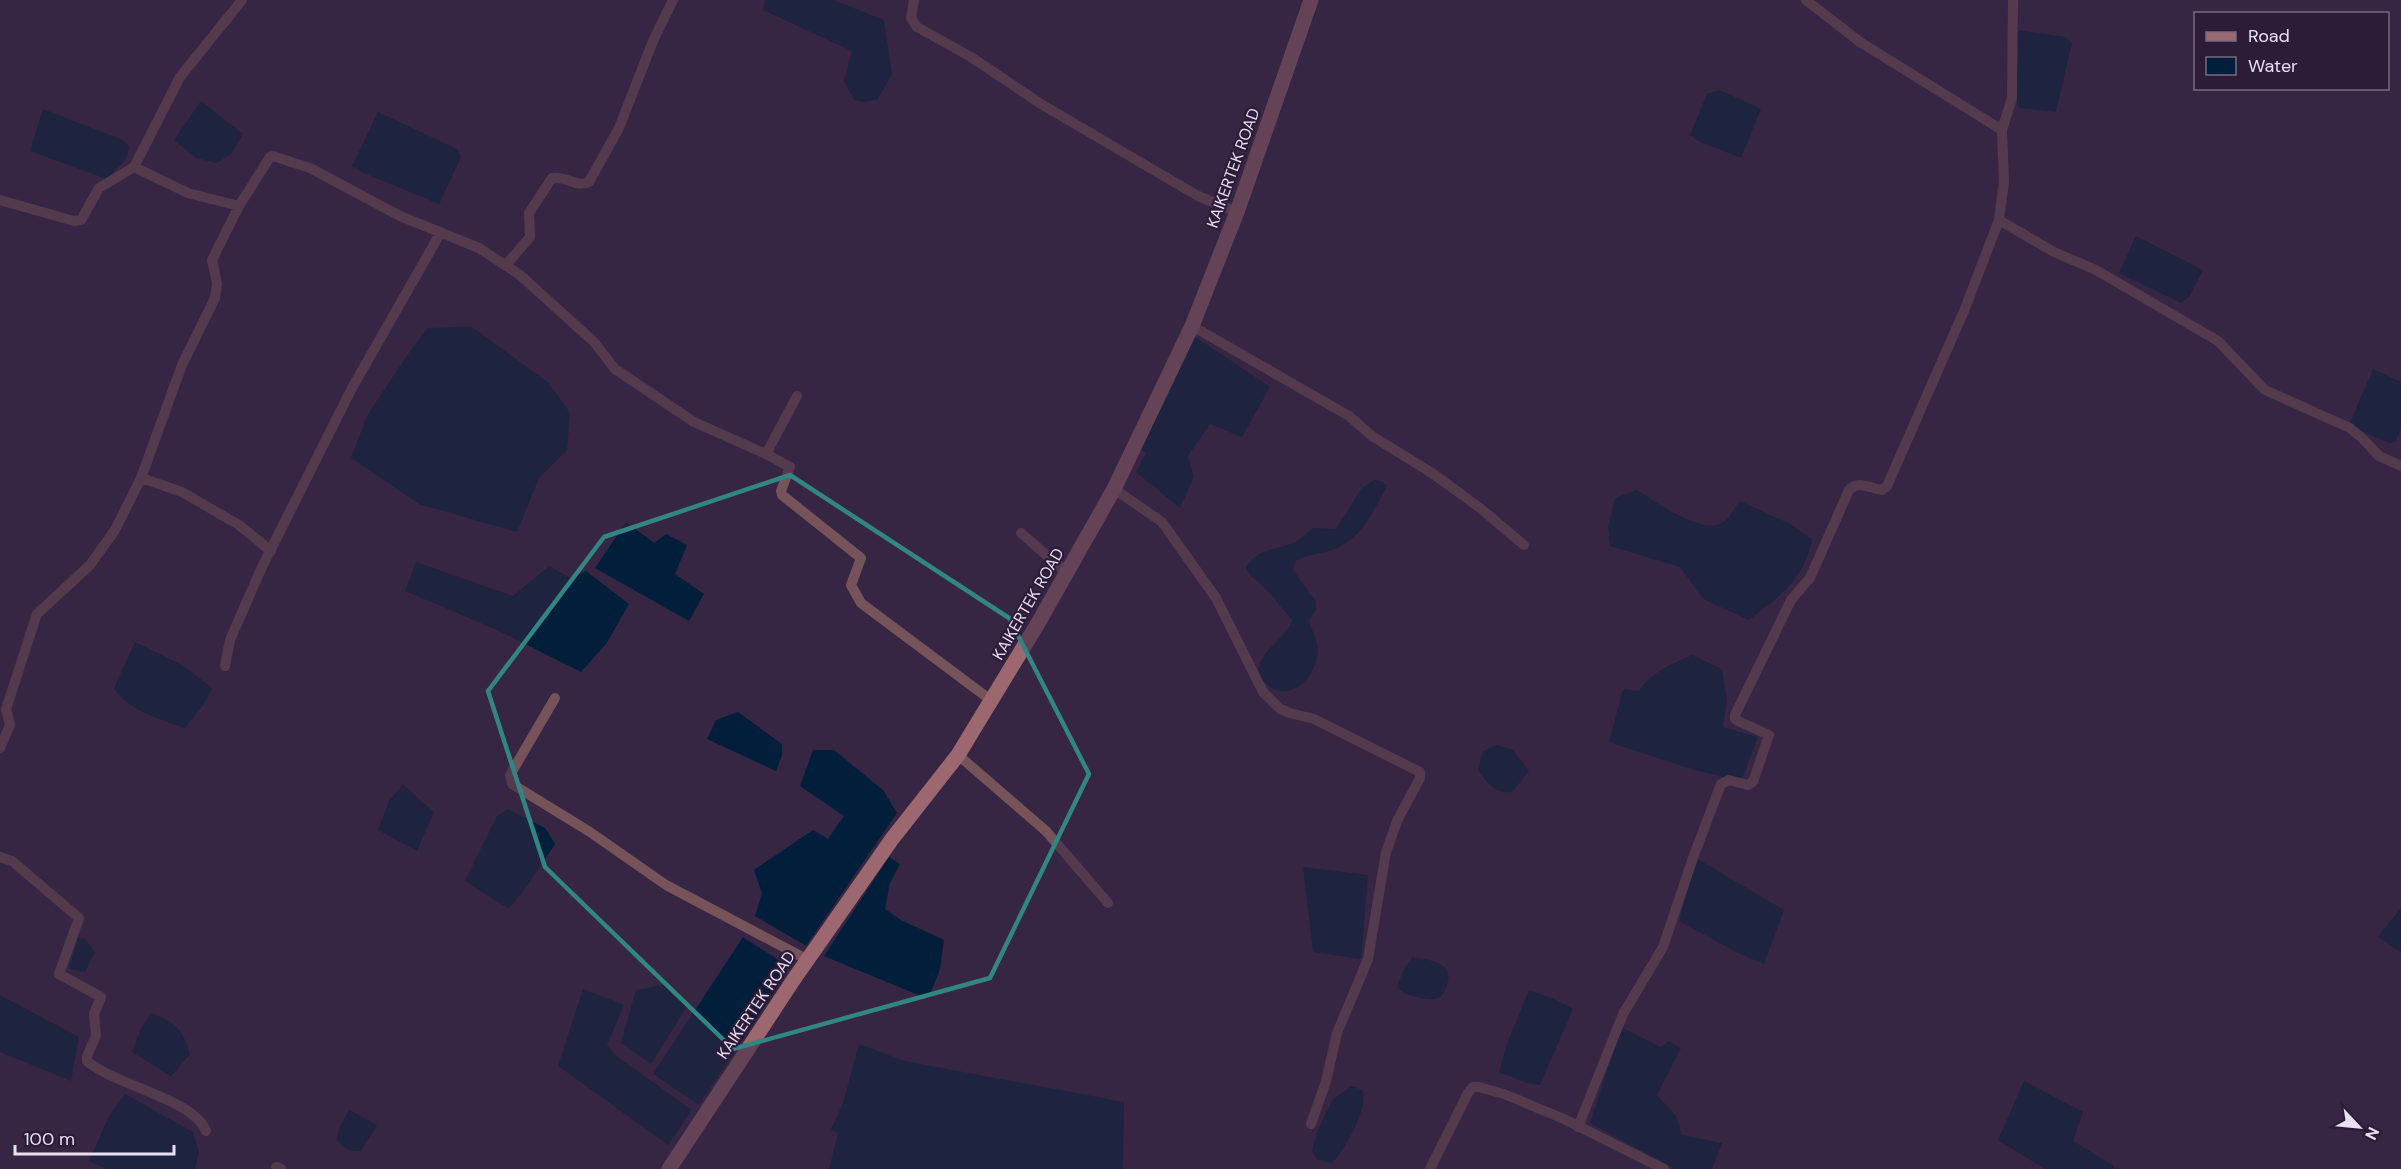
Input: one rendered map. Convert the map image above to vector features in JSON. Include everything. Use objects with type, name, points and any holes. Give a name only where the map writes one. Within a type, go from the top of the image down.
[{"type":"main road","name":"KAIKERTEK ROAD","points":[[669,1169],[808,960],[892,839],[958,755],[992,701],[1114,489],[1192,326],[1237,212],[1311,0]]},
{"type":"street","points":[[0,200],[74,221],[81,220],[99,188],[134,166],[180,77],[242,0]]},
{"type":"street","points":[[506,265],[530,237],[529,213],[552,178],[557,177],[579,185],[589,182],[619,128],[652,41],[673,0]]},
{"type":"street","points":[[914,0],[911,18],[917,27],[971,57],[1041,104],[1198,196],[1237,212]]},
{"type":"street","points":[[1806,0],[1860,42],[2002,130]]},
{"type":"street","points":[[1578,1127],[1623,1014],[1663,947],[1721,784],[1729,780],[1748,785],[1753,782],[1769,735],[1738,721],[1735,715],[1791,600],[1810,578],[1850,490],[1854,485],[1859,484],[1882,490],[1887,486],[1964,311],[1999,220],[2004,182],[2002,130],[2012,98],[2013,0]]},
{"type":"street","points":[[0,748],[10,725],[6,709],[37,614],[90,565],[115,530],[141,478],[182,365],[215,298],[217,283],[212,260],[239,206],[270,157],[273,156],[310,168],[400,216],[479,248],[520,275],[594,342],[615,369],[694,422],[766,454],[789,467],[781,490],[782,495],[861,558],[851,585],[861,603],[992,701]]},
{"type":"street","points":[[134,166],[188,193],[239,206]]},
{"type":"street","points":[[1999,220],[2054,252],[2096,270],[2218,341],[2265,390],[2350,428],[2379,456],[2401,466]]},
{"type":"street","points":[[225,666],[230,640],[271,551],[352,388],[441,232]]},
{"type":"street","points":[[1192,326],[1349,416],[1372,436],[1432,473],[1480,508],[1524,545]]},
{"type":"street","points":[[766,454],[797,396]]},
{"type":"street","points":[[141,478],[182,492],[239,525],[271,551]]},
{"type":"street","points":[[1114,489],[1162,522],[1216,598],[1259,685],[1272,700],[1290,713],[1314,719],[1420,772],[1420,778],[1398,819],[1386,852],[1368,959],[1337,1033],[1326,1081],[1311,1124]]},
{"type":"street","points":[[1021,533],[1067,573]]},
{"type":"street","points":[[555,698],[510,775],[512,784],[590,832],[666,885],[808,960]]},
{"type":"street","points":[[958,755],[1046,831],[1108,903]]},
{"type":"street","points":[[0,857],[12,861],[79,918],[59,974],[101,997],[94,1014],[96,1036],[87,1061],[182,1107],[198,1120],[206,1131]]},
{"type":"street","points":[[1430,1169],[1473,1087],[1504,1094],[1564,1119],[1664,1169]]},
{"type":"highlighted area","points":[[790,475],[1009,618],[1089,774],[990,978],[733,1049],[545,867],[488,691],[604,537]]},
{"type":"water","points":[[765,0],[833,0],[884,20],[892,74],[877,100],[864,102],[854,100],[844,81],[852,51],[763,10]]},
{"type":"water","points":[[2016,30],[2066,37],[2072,43],[2056,112],[2019,108],[2015,96]]},
{"type":"water","points":[[1720,90],[1761,109],[1741,158],[1696,140],[1690,135],[1707,94]]},
{"type":"water","points":[[201,101],[243,134],[232,153],[217,163],[196,158],[174,140]]},
{"type":"water","points":[[43,109],[123,140],[130,147],[125,160],[107,179],[30,151]]},
{"type":"water","points":[[378,112],[457,149],[461,157],[439,204],[352,166]]},
{"type":"water","points":[[2136,236],[2203,270],[2189,297],[2181,303],[2119,273]]},
{"type":"water","points":[[472,327],[549,383],[570,413],[567,450],[539,478],[517,532],[419,504],[351,458],[368,414],[428,328]]},
{"type":"water","points":[[1194,336],[1270,387],[1242,437],[1210,424],[1188,456],[1194,477],[1180,508],[1136,472],[1146,453],[1139,448]]},
{"type":"water","points":[[2373,369],[2401,382],[2401,428],[2396,442],[2389,443],[2349,425]]},
{"type":"water","points":[[1374,480],[1383,482],[1387,486],[1371,515],[1358,532],[1332,550],[1295,561],[1293,570],[1316,602],[1316,610],[1309,620],[1318,652],[1310,675],[1303,683],[1294,689],[1276,690],[1266,684],[1258,673],[1259,665],[1267,651],[1284,634],[1292,620],[1246,568],[1254,557],[1296,542],[1313,528],[1336,529],[1361,489]]},
{"type":"water","points":[[1637,490],[1678,515],[1703,524],[1722,523],[1740,501],[1790,524],[1812,539],[1808,554],[1797,577],[1789,586],[1749,620],[1703,599],[1680,567],[1610,546],[1608,526],[1615,498]]},
{"type":"water","points":[[626,522],[654,543],[666,534],[687,545],[675,574],[704,594],[689,621],[595,568]]},
{"type":"water","points":[[416,562],[513,596],[549,566],[571,578],[586,571],[629,604],[606,644],[581,672],[495,629],[405,591]]},
{"type":"water","points":[[135,642],[184,666],[212,688],[204,704],[185,728],[136,708],[120,696],[114,688]]},
{"type":"water","points":[[1692,655],[1722,669],[1727,700],[1723,727],[1758,737],[1741,781],[1694,770],[1609,742],[1623,689],[1639,691],[1656,674]]},
{"type":"water","points":[[738,712],[782,744],[782,755],[776,771],[707,739],[716,720]]},
{"type":"water","points":[[1497,745],[1513,750],[1529,771],[1512,792],[1496,789],[1478,770],[1483,751]]},
{"type":"water","points":[[813,750],[834,750],[883,790],[897,813],[806,946],[755,916],[762,893],[754,870],[813,830],[828,839],[844,816],[800,786]]},
{"type":"water","points":[[403,784],[434,812],[417,851],[378,830],[389,801]]},
{"type":"water","points":[[508,809],[545,828],[555,844],[509,909],[465,881],[497,816]]},
{"type":"water","points":[[889,857],[900,864],[890,883],[885,909],[901,920],[944,940],[940,969],[928,999],[824,956]]},
{"type":"water","points":[[1696,858],[1784,910],[1764,964],[1740,954],[1679,921]]},
{"type":"water","points":[[1303,867],[1368,875],[1361,959],[1313,952]]},
{"type":"water","points":[[2401,908],[2401,952],[2378,937]]},
{"type":"water","points":[[743,937],[786,965],[787,972],[699,1105],[653,1074]]},
{"type":"water","points":[[78,938],[85,939],[95,952],[85,972],[69,969]]},
{"type":"water","points":[[1413,957],[1438,963],[1448,973],[1447,987],[1438,998],[1429,999],[1409,995],[1397,986],[1405,967]]},
{"type":"water","points":[[667,984],[688,1005],[651,1064],[621,1043],[636,990]]},
{"type":"water","points":[[583,989],[624,1005],[607,1045],[615,1055],[692,1110],[668,1145],[558,1066]]},
{"type":"water","points":[[1529,990],[1573,1009],[1540,1085],[1527,1083],[1499,1072],[1507,1044]]},
{"type":"water","points":[[0,995],[79,1037],[71,1081],[0,1052]]},
{"type":"water","points":[[151,1013],[166,1019],[177,1028],[190,1054],[171,1076],[132,1052],[141,1028]]},
{"type":"water","points":[[1621,1027],[1661,1047],[1669,1041],[1681,1048],[1657,1095],[1676,1116],[1682,1135],[1722,1143],[1712,1169],[1675,1169],[1590,1123]]},
{"type":"water","points":[[859,1044],[904,1061],[1124,1102],[1123,1169],[829,1169],[838,1133],[831,1130],[843,1103]]},
{"type":"water","points":[[2024,1081],[2083,1112],[2073,1141],[2114,1166],[2113,1169],[2045,1169],[1998,1140]]},
{"type":"water","points":[[1351,1086],[1362,1090],[1363,1097],[1355,1127],[1332,1163],[1318,1160],[1312,1151],[1316,1134],[1332,1100]]},
{"type":"water","points":[[125,1094],[193,1132],[199,1152],[195,1169],[107,1169],[89,1161],[110,1114]]},
{"type":"water","points":[[349,1110],[377,1125],[361,1151],[348,1149],[337,1140],[339,1128]]}]
